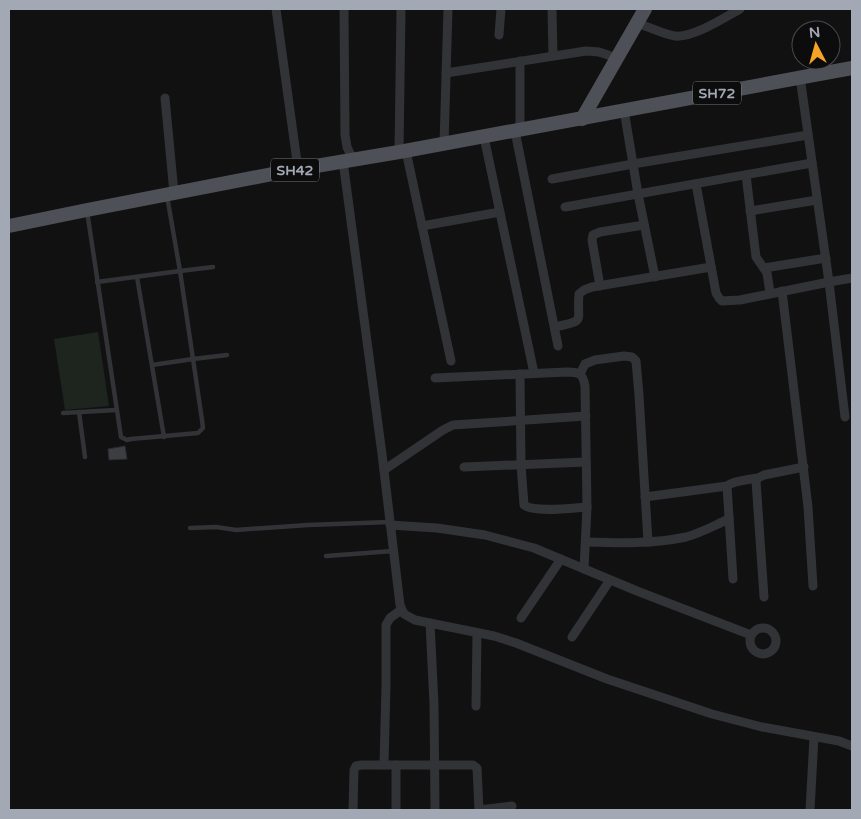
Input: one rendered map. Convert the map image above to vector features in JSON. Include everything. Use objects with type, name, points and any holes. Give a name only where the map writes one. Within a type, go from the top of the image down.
[{"type":"main road","points":[[582,119],[645,9]]},
{"type":"main road","name":"SH72","points":[[582,119],[852,68]]},
{"type":"main road","name":"SH42","points":[[9,226],[298,169],[582,119]]},
{"type":"street","points":[[276,9],[298,169]]},
{"type":"street","points":[[344,9],[345,135],[401,610],[408,618],[516,643],[607,679],[712,714],[762,727],[839,741],[852,746]]},
{"type":"street","points":[[401,9],[403,152],[422,226],[451,361]]},
{"type":"street","points":[[444,144],[448,9]]},
{"type":"street","points":[[499,35],[501,9]]},
{"type":"street","points":[[552,9],[553,56]]},
{"type":"street","points":[[637,23],[674,36],[684,35],[705,28],[740,9]]},
{"type":"street","points":[[446,72],[594,51],[617,58]]},
{"type":"street","points":[[520,61],[518,130],[558,346]]},
{"type":"street","points":[[800,77],[826,258],[845,418]]},
{"type":"street","points":[[165,98],[170,194]]},
{"type":"street","points":[[624,110],[638,194],[655,277]]},
{"type":"street","points":[[552,179],[808,135]]},
{"type":"street","points":[[484,137],[534,373]]},
{"type":"street","points":[[565,207],[812,163]]},
{"type":"street","points":[[746,175],[756,257],[767,273],[770,293]]},
{"type":"street","points":[[696,184],[716,293],[722,301],[740,300],[852,278]]},
{"type":"street","points":[[750,211],[817,200]]},
{"type":"street","points":[[422,226],[500,212]]},
{"type":"street","points":[[600,286],[592,240],[593,235],[644,225]]},
{"type":"street","points":[[764,268],[826,258]]},
{"type":"street","points":[[555,327],[576,322],[580,315],[578,294],[584,290],[711,267]]},
{"type":"street","points":[[782,291],[804,467],[813,586]]},
{"type":"street","points":[[580,374],[585,364],[595,360],[624,356],[632,357],[636,361],[648,542]]},
{"type":"street","points":[[435,378],[567,372],[575,372],[584,378],[587,507],[584,569]]},
{"type":"street","points":[[520,374],[521,465],[524,505],[540,509],[587,507]]},
{"type":"street","points":[[384,470],[453,425],[586,416]]},
{"type":"street","points":[[464,467],[586,462]]},
{"type":"street","points":[[645,497],[727,486],[734,482],[804,467]]},
{"type":"street","points":[[758,478],[756,484],[764,597]]},
{"type":"street","points":[[727,486],[733,579]]},
{"type":"street","points":[[586,542],[648,542],[687,536],[729,518]]},
{"type":"street","points":[[390,523],[485,535],[534,548],[750,635]]},
{"type":"street","points":[[521,618],[561,558]]},
{"type":"street","points":[[572,637],[610,580]]},
{"type":"street","points":[[384,765],[386,625],[390,618],[401,610]]},
{"type":"street","points":[[430,623],[434,704],[435,810]]},
{"type":"street","points":[[476,706],[477,633]]},
{"type":"street","points":[[810,810],[814,737]]},
{"type":"street","points":[[353,810],[354,770],[356,766],[361,765],[472,765],[477,768],[478,774],[479,810],[512,806]]},
{"type":"street","points":[[396,765],[396,810]]},
{"type":"lane","points":[[87,210],[121,437],[127,440],[198,433],[203,428],[170,194]]},
{"type":"lane","points":[[97,282],[213,267]]},
{"type":"lane","points":[[137,277],[164,436]]},
{"type":"lane","points":[[152,365],[227,355]]},
{"type":"lane","points":[[63,413],[116,410]]},
{"type":"lane","points":[[79,412],[85,457]]},
{"type":"lane","points":[[190,528],[216,527],[236,530],[390,523]]},
{"type":"lane","points":[[326,556],[393,551]]},
{"type":"shaded area","points":[[98,332],[109,406],[65,410],[54,339]]},
{"type":"building","points":[[125,446],[127,459],[109,460],[108,449]]}]
